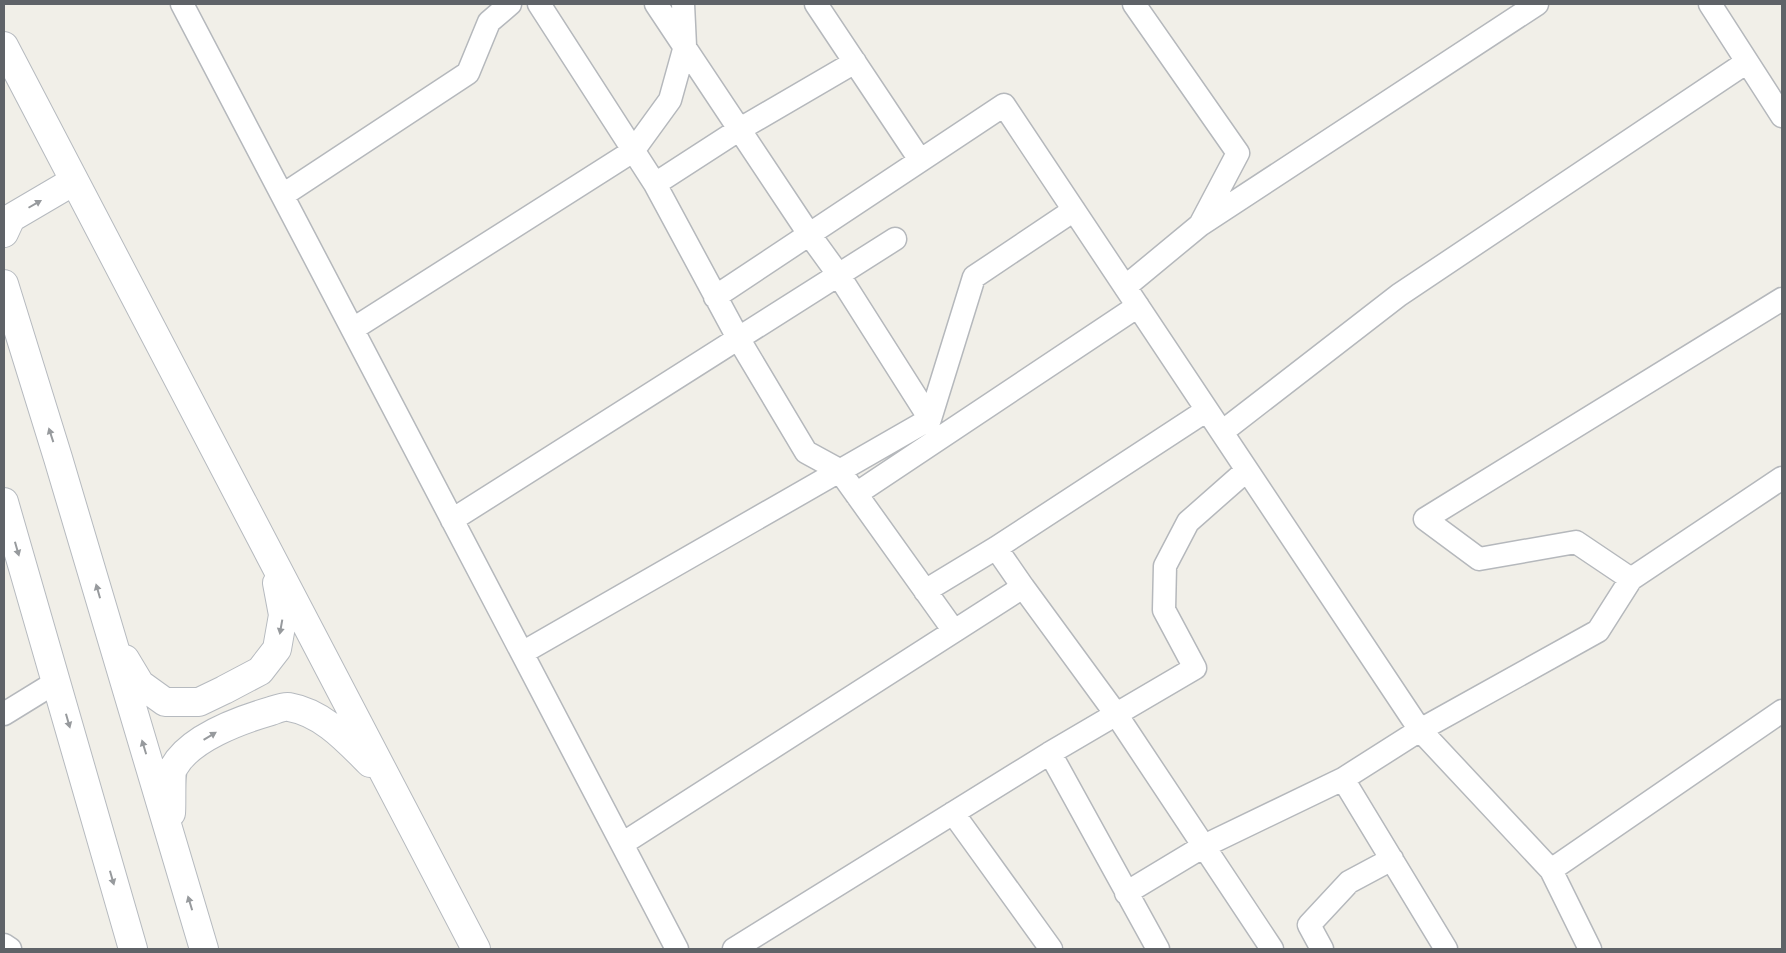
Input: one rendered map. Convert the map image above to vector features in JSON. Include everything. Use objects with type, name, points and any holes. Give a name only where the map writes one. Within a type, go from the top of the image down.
[{"type":"main road","points":[[4,46],[476,949]]},
{"type":"main road","points":[[4,233],[11,218],[74,181]]},
{"type":"main road","points":[[4,284],[10,330],[58,458],[204,949]]},
{"type":"main road","points":[[4,502],[133,949]]},
{"type":"main road","points":[[112,638],[140,684],[165,702],[199,702],[260,671],[277,649],[283,615],[274,562]]},
{"type":"main road","points":[[171,837],[172,769],[189,750],[216,732],[252,716],[287,706],[310,713],[341,734],[389,783]]},
{"type":"street","points":[[283,196],[468,73],[489,22],[510,4]]},
{"type":"street","points":[[539,4],[655,184],[738,338],[806,452],[839,470],[954,631]]},
{"type":"street","points":[[656,4],[809,234],[838,274],[930,419]]},
{"type":"street","points":[[353,330],[633,151],[670,100],[685,46],[684,4]]},
{"type":"street","points":[[816,4],[920,160]]},
{"type":"street","points":[[1134,4],[1238,153],[1200,225]]},
{"type":"street","points":[[1125,286],[1200,225],[1537,4]]},
{"type":"street","points":[[1710,4],[1782,116]]},
{"type":"street","points":[[187,5],[283,196],[677,949]]},
{"type":"street","points":[[655,184],[740,129],[855,62]]},
{"type":"street","points":[[1222,432],[1398,295],[1747,62]]},
{"type":"street","points":[[715,297],[1004,105],[1420,730],[1551,870],[1590,949]]},
{"type":"street","points":[[522,653],[930,419],[974,277],[1074,210]]},
{"type":"street","points":[[452,520],[895,239]]},
{"type":"street","points":[[1631,579],[1576,542],[1479,559],[1425,519],[1782,298]]},
{"type":"street","points":[[856,494],[1138,306]]},
{"type":"street","points":[[926,591],[996,548],[1207,410]]},
{"type":"street","points":[[734,949],[1050,753],[1195,668],[1164,610],[1165,566],[1188,522],[1247,470]]},
{"type":"street","points":[[1126,893],[1204,846],[1343,779],[1420,730],[1598,631],[1631,579],[1782,478]]},
{"type":"street","points":[[996,548],[1116,714],[1272,949]]},
{"type":"street","points":[[622,844],[1023,587]]},
{"type":"street","points":[[4,714],[56,682]]},
{"type":"street","points":[[1551,870],[1782,711]]},
{"type":"street","points":[[1050,753],[1126,893],[1150,946]]},
{"type":"street","points":[[1343,779],[1446,949]]},
{"type":"street","points":[[953,813],[1051,949]]},
{"type":"street","points":[[1322,949],[1310,925],[1349,882],[1392,859]]},
{"type":"street","points":[[4,945],[10,949]]}]
